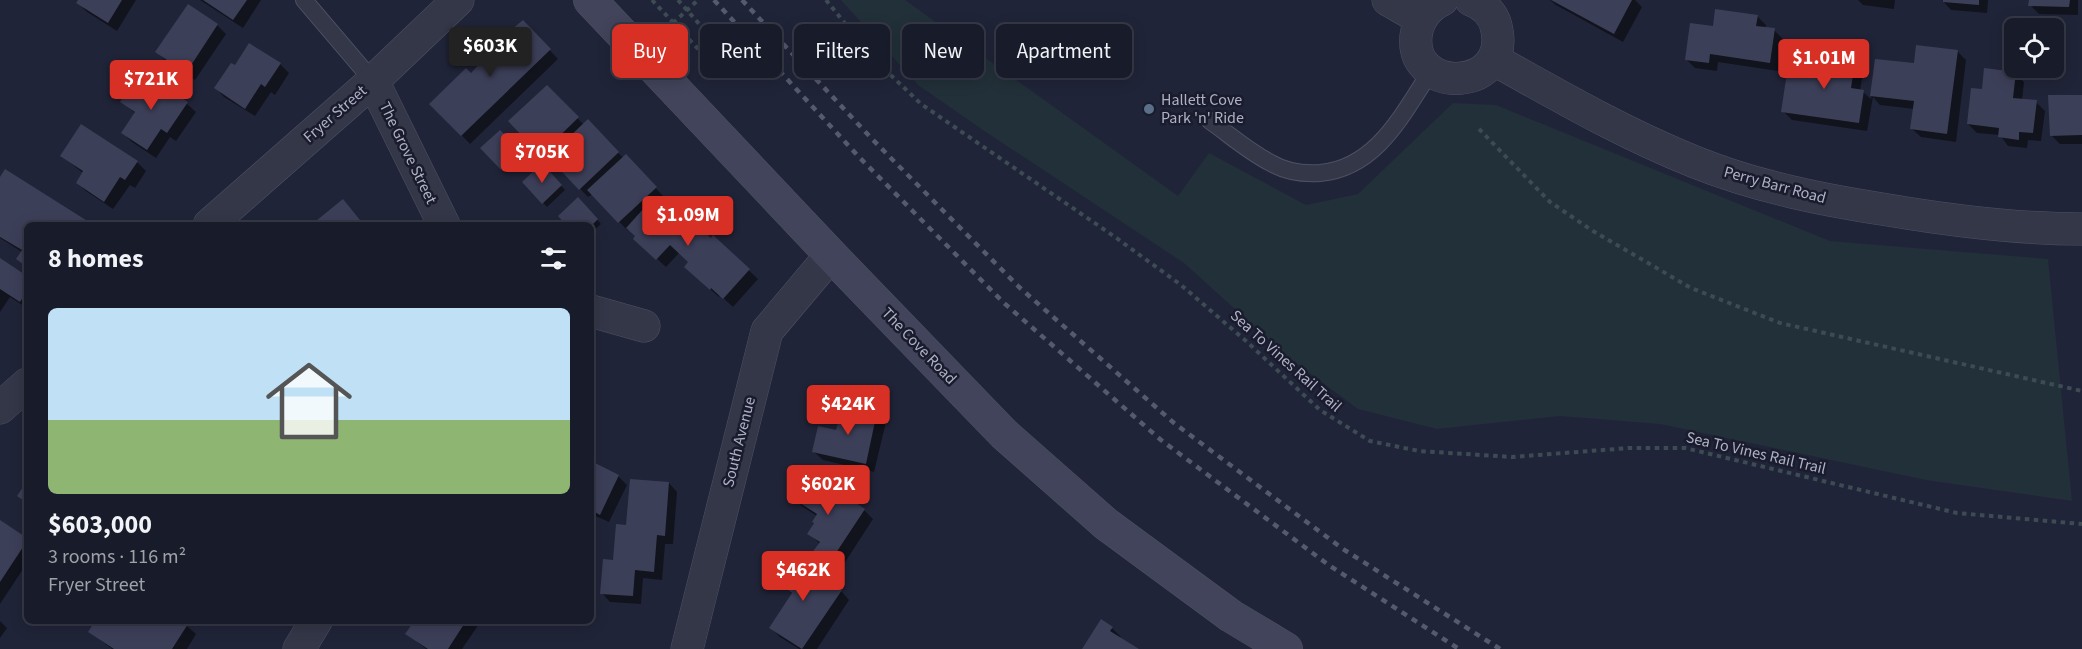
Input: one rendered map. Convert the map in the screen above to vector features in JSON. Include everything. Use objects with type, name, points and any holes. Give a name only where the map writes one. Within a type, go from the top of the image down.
[{"type":"street","name":"Fryer Street","points":[[212,222],[373,81],[458,0]]},
{"type":"street","name":"The Cove Road","points":[[590,0],[1004,434],[1106,524],[1231,616],[1286,649]]},
{"type":"street","points":[[1388,0],[1431,9],[1416,41],[1418,52],[1431,71],[1453,80],[1465,79],[1485,69],[1493,59],[1497,47],[1498,34],[1495,21],[1476,1]]},
{"type":"street","name":"Perry Barr Road","points":[[1493,59],[1583,110],[1645,140],[1696,163],[1750,181],[1848,204],[1964,222],[2082,229]]},
{"type":"street","name":"The Grove Street","points":[[373,81],[443,222]]},
{"type":"street","name":"South Avenue","points":[[687,649],[767,331],[831,255]]},
{"type":"street","points":[[594,312],[644,326]]},
{"type":"street","points":[[0,408],[24,387]]},
{"type":"street","points":[[299,649],[314,624]]},
{"type":"lane","points":[[304,0],[373,81]]},
{"type":"lane","points":[[1210,120],[1272,164],[1289,171],[1309,174],[1331,172],[1351,165],[1369,154],[1387,136],[1431,71]]},
{"type":"path","points":[[652,0],[717,69],[702,26],[678,0]]},
{"type":"path","points":[[673,22],[698,0]]},
{"type":"path","name":"Sea To Vines Rail Trail","points":[[826,0],[874,59],[921,104],[1181,285],[1246,341],[1320,410],[1370,441],[1419,451],[1512,457],[1629,448],[1685,448],[1957,513],[2082,524]]},
{"type":"path","points":[[1479,129],[1550,202],[1593,231],[1691,288],[1780,323],[2082,391]]},
{"type":"shaded area","points":[[841,0],[905,0],[938,24],[902,24],[902,67],[890,54],[890,24],[863,24]]},
{"type":"shaded area","points":[[984,57],[996,65],[996,78],[1014,78],[1178,196],[1209,153],[1306,205],[1358,194],[1453,103],[1496,105],[1830,241],[2048,259],[2072,501],[1926,480],[1660,424],[1560,416],[1437,429],[1358,409],[1288,357],[1184,263],[918,85],[912,78],[984,78]]},
{"type":"building","points":[[78,0],[122,0],[108,23],[76,3]]},
{"type":"building","points":[[203,0],[247,0],[233,20]]},
{"type":"building","points":[[1551,0],[1632,0],[1614,34]]},
{"type":"building","points":[[1943,0],[1979,0],[1979,5],[1943,2]]},
{"type":"building","points":[[2029,0],[2070,0],[2069,7],[2028,6]]},
{"type":"building","points":[[188,4],[218,24],[186,73],[155,52]]},
{"type":"building","points":[[1715,9],[1758,15],[1756,26],[1775,28],[1770,63],[1710,54],[1709,63],[1685,60],[1690,23],[1713,26]]},
{"type":"building","points":[[523,20],[551,49],[461,136],[429,104],[466,68],[471,73],[488,55],[485,51],[509,28],[511,30]]},
{"type":"building","points":[[249,43],[281,63],[265,87],[261,84],[245,109],[214,88],[231,63],[235,65]]},
{"type":"building","points":[[1916,45],[1958,50],[1947,134],[1910,129],[1914,101],[1870,96],[1875,59],[1914,63]]},
{"type":"building","points":[[1823,50],[1856,55],[1851,88],[1864,90],[1859,123],[1781,112],[1788,66],[1820,71]]},
{"type":"building","points":[[1984,68],[2004,70],[2004,78],[2015,78],[2013,98],[2037,100],[2033,133],[2019,132],[2019,140],[1998,137],[1999,128],[1967,124],[1971,88],[1982,89]]},
{"type":"building","points":[[150,77],[188,102],[167,133],[161,129],[147,150],[121,133],[135,112],[120,102],[136,78],[146,84]]},
{"type":"building","points":[[547,85],[579,117],[540,155],[508,121]]},
{"type":"building","points":[[2048,95],[2082,95],[2082,135],[2050,136]]},
{"type":"building","points":[[588,119],[619,152],[579,190],[548,157]]},
{"type":"building","points":[[81,124],[138,161],[125,180],[120,177],[104,202],[76,183],[83,171],[60,156]]},
{"type":"building","points":[[500,130],[521,151],[501,170],[480,148]]},
{"type":"building","points":[[626,154],[657,187],[618,223],[587,190]]},
{"type":"building","points":[[542,163],[562,185],[542,204],[522,182]]},
{"type":"building","points":[[5,169],[89,222],[24,222],[24,265],[16,259],[22,250],[0,237],[0,177]]},
{"type":"building","points":[[578,197],[598,219],[594,223],[563,222],[558,216]]},
{"type":"building","points":[[654,197],[684,224],[688,218],[711,238],[713,235],[750,269],[723,299],[684,267],[688,262],[670,245],[656,260],[633,239],[635,236],[626,228]]},
{"type":"building","points":[[343,199],[362,222],[315,222]]},
{"type":"building","points":[[0,258],[24,274],[24,296],[20,302],[0,289]]},
{"type":"building","points":[[843,404],[877,412],[866,464],[812,452],[818,426],[836,430]]},
{"type":"building","points":[[594,462],[619,475],[600,515],[594,512]]},
{"type":"building","points":[[809,472],[865,509],[828,565],[811,554],[820,542],[807,534],[817,514],[792,498]]},
{"type":"building","points":[[630,479],[669,482],[665,536],[657,535],[654,572],[635,570],[633,596],[600,594],[603,559],[613,560],[616,524],[626,525]]},
{"type":"building","points":[[24,486],[24,501],[17,496]]},
{"type":"building","points":[[0,520],[24,536],[24,546],[0,582]]},
{"type":"building","points":[[790,556],[842,590],[802,649],[769,628],[792,593],[774,581]]},
{"type":"building","points":[[1101,619],[1113,627],[1110,631],[1139,649],[1082,649]]},
{"type":"building","points":[[93,624],[188,624],[172,649],[114,649],[88,632]]},
{"type":"building","points":[[412,624],[464,624],[448,649],[428,649],[405,634]]},
{"type":"railway","points":[[714,0],[859,157],[1004,303],[1161,440],[1330,566],[1459,649]]},
{"type":"railway","points":[[742,0],[873,140],[1019,287],[1174,423],[1343,549],[1500,649]]},
{"type":"place","name":"Hallett Cove Park 'n' Ride","points":[[1149,109]]}]
